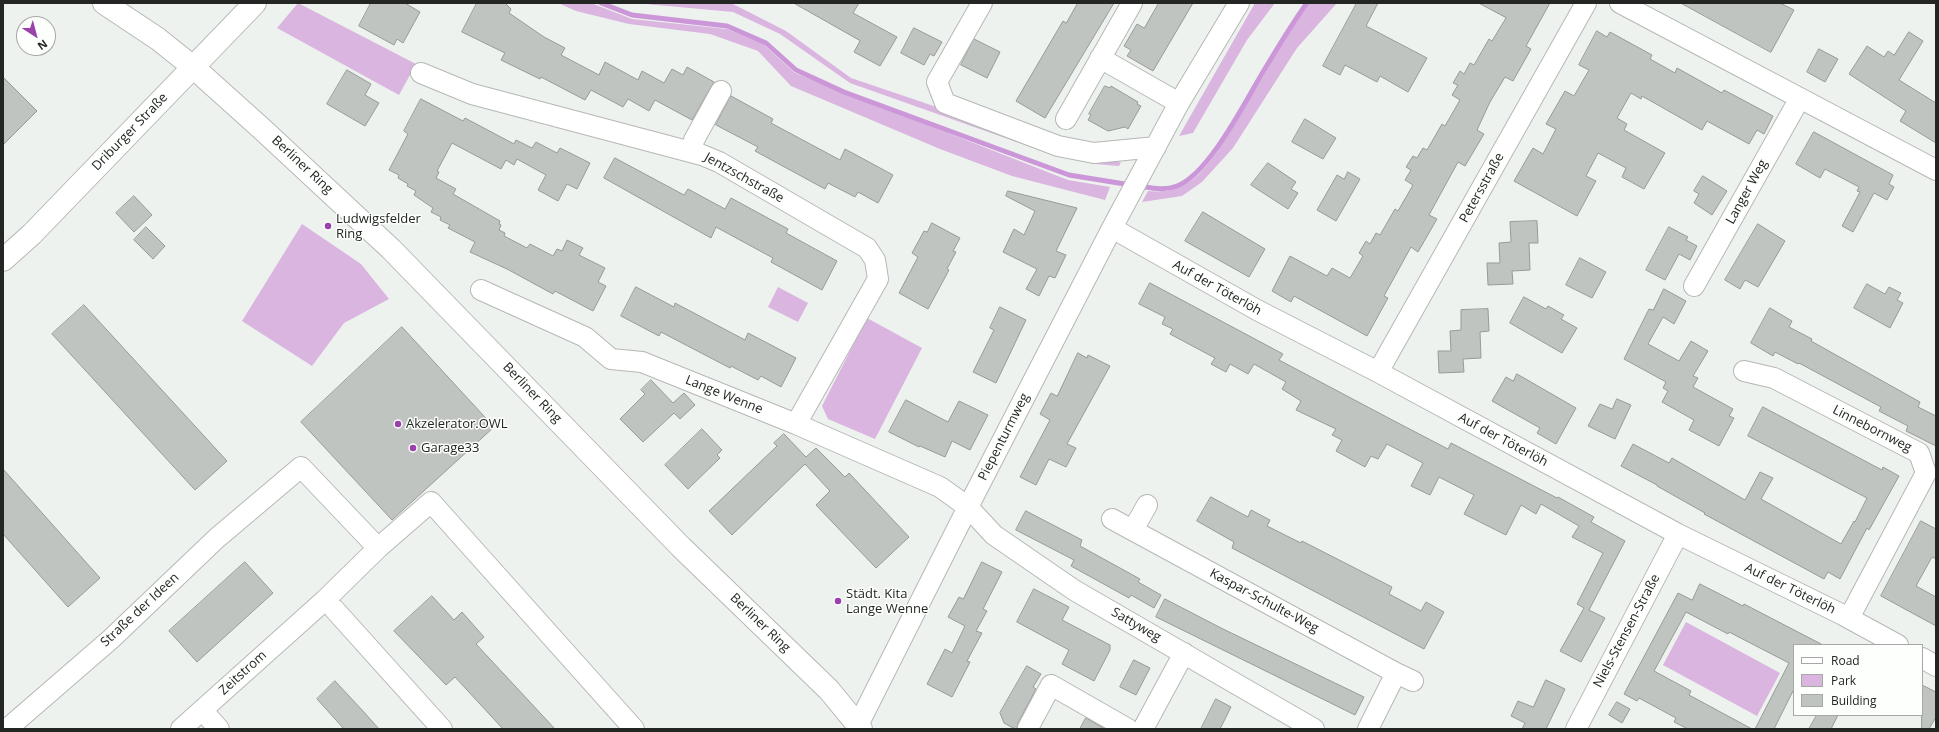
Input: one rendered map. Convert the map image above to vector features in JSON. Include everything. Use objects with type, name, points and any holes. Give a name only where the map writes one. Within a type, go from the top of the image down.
[{"type":"main road","points":[[104,3],[158,39],[193,67]]},
{"type":"main road","name":"Driburger Straße","points":[[3,260],[32,234],[255,3]]},
{"type":"main road","name":"Berliner Ring","points":[[193,67],[274,139],[391,249],[681,547],[829,690],[858,728]]},
{"type":"street","points":[[982,3],[937,82],[945,103],[1058,146],[1094,153],[1153,153]]},
{"type":"street","points":[[1066,118],[1132,3]]},
{"type":"street","name":"Piepenturmweg","points":[[858,728],[968,507],[1123,207],[1179,103],[1239,3]]},
{"type":"street","name":"Petersstraße","points":[[1378,372],[1586,3]]},
{"type":"street","points":[[1620,3],[1936,170]]},
{"type":"street","points":[[1100,58],[1179,103]]},
{"type":"street","name":"Jentzschstraße","points":[[421,73],[472,94],[692,152],[719,162],[866,248],[875,260],[878,279],[796,424]]},
{"type":"street","points":[[692,152],[694,140],[709,109],[721,91]]},
{"type":"street","name":"Langer Weg","points":[[1694,286],[1800,98]]},
{"type":"street","name":"Auf der Töterlöh","points":[[1112,228],[1249,306],[1378,372],[1678,534],[1849,618],[1896,644]]},
{"type":"street","name":"Lange Wenne","points":[[481,290],[586,337],[611,359],[642,362],[796,424],[940,487],[968,507]]},
{"type":"street","name":"Linnebornweg","points":[[1744,371],[1774,378],[1919,453],[1926,473],[1849,618]]},
{"type":"street","name":"Straße der Ideen","points":[[7,729],[111,639],[217,538],[301,467],[378,548]]},
{"type":"street","name":"Zeitstrom","points":[[181,729],[305,617],[378,548],[431,502],[634,729]]},
{"type":"street","points":[[1133,530],[1146,505]]},
{"type":"street","name":"Sattyweg","points":[[968,507],[994,535],[1074,590],[1314,729]]},
{"type":"street","name":"Kaspar-Schulte-Weg","points":[[1112,519],[1404,677],[1368,729]]},
{"type":"street","name":"Niels-Stensen-Straße","points":[[1576,729],[1678,534]]},
{"type":"street","points":[[334,609],[442,729]]},
{"type":"street","points":[[1143,729],[1184,653]]},
{"type":"street","points":[[1923,659],[1936,666]]},
{"type":"street","points":[[1028,728],[1051,685],[1128,729]]},
{"type":"street","points":[[202,710],[219,729]]},
{"type":"green space","points":[[298,3],[416,64],[399,95],[277,28]]},
{"type":"green space","points":[[558,3],[591,3],[632,19],[727,29],[763,44],[795,73],[1068,180],[1110,187],[1105,200],[1012,176],[940,149],[791,86],[758,51],[710,34],[629,24],[576,11]]},
{"type":"green space","points":[[635,3],[733,4],[786,31],[851,78],[1096,161],[1121,162],[1119,166],[1095,164],[1056,156],[850,83],[780,34],[733,12]]},
{"type":"green space","points":[[1255,3],[1275,3],[1247,40],[1193,133],[1179,136]]},
{"type":"green space","points":[[1310,3],[1337,3],[1297,48],[1233,148],[1202,182],[1182,196],[1142,202],[1148,191],[1175,189],[1193,180],[1205,168],[1223,142],[1284,41]]},
{"type":"green space","points":[[302,224],[361,264],[389,299],[344,323],[312,366],[242,321]]},
{"type":"green space","points":[[778,287],[808,303],[798,322],[768,307]]},
{"type":"green space","points":[[867,318],[922,348],[875,439],[828,419],[822,406]]},
{"type":"green space","points":[[1686,622],[1780,673],[1757,716],[1663,665]]},
{"type":"building","points":[[371,3],[405,3],[420,12],[403,43],[397,39],[394,45],[359,26]]},
{"type":"building","points":[[477,3],[505,3],[511,9],[509,13],[544,37],[565,48],[561,55],[599,75],[605,62],[638,80],[642,71],[664,83],[672,69],[683,75],[687,67],[714,82],[692,120],[655,100],[649,111],[628,99],[623,107],[591,90],[585,100],[541,77],[540,79],[501,60],[505,53],[462,32]]},
{"type":"building","points":[[794,3],[859,3],[853,13],[897,37],[880,66],[854,52],[860,41]]},
{"type":"building","points":[[1078,3],[1114,3],[1045,118],[1016,101],[1063,21],[1066,23]]},
{"type":"building","points":[[1159,3],[1193,3],[1153,71],[1127,56],[1131,50],[1124,46],[1137,24],[1144,28]]},
{"type":"building","points":[[1357,3],[1378,3],[1366,26],[1427,58],[1408,92],[1380,76],[1377,82],[1345,65],[1340,75],[1323,66]]},
{"type":"building","points":[[1479,3],[1550,3],[1526,46],[1531,49],[1513,81],[1505,77],[1490,102],[1477,130],[1484,134],[1465,166],[1458,162],[1429,215],[1437,219],[1418,252],[1411,247],[1384,296],[1388,298],[1367,336],[1294,296],[1291,302],[1272,291],[1290,256],[1327,276],[1332,268],[1350,278],[1363,256],[1359,253],[1366,241],[1370,244],[1376,233],[1380,235],[1395,209],[1398,211],[1413,185],[1405,180],[1411,170],[1406,167],[1413,156],[1417,158],[1423,148],[1427,150],[1442,124],[1445,126],[1460,100],[1452,95],[1458,85],[1453,83],[1460,71],[1464,74],[1470,63],[1474,65],[1489,39],[1492,41],[1506,18]]},
{"type":"building","points":[[1681,3],[1780,3],[1794,10],[1771,52]]},
{"type":"building","points":[[914,28],[942,42],[934,56],[930,54],[924,65],[901,53]]},
{"type":"building","points":[[1597,31],[1607,37],[1610,32],[1652,55],[1650,59],[1675,73],[1677,68],[1722,93],[1724,90],[1773,116],[1764,134],[1757,130],[1749,144],[1707,121],[1702,130],[1642,96],[1641,99],[1631,93],[1617,118],[1627,124],[1624,130],[1665,153],[1644,189],[1622,177],[1626,168],[1598,153],[1586,176],[1596,181],[1577,216],[1514,181],[1533,148],[1543,154],[1556,129],[1546,124],[1565,91],[1574,96],[1589,70],[1579,65]]},
{"type":"building","points":[[1909,32],[1923,41],[1899,80],[1936,103],[1936,143],[1900,121],[1906,111],[1849,74],[1867,46],[1884,57],[1888,51],[1894,55]]},
{"type":"building","points":[[974,39],[1000,52],[987,78],[961,65]]},
{"type":"building","points":[[1819,49],[1838,59],[1825,82],[1807,72]]},
{"type":"building","points":[[347,70],[371,84],[365,95],[379,103],[365,126],[327,104]]},
{"type":"building","points":[[3,77],[37,111],[3,145]]},
{"type":"building","points":[[1105,86],[1110,88],[1111,86],[1138,102],[1137,104],[1141,106],[1128,129],[1125,127],[1108,131],[1088,120],[1091,115],[1089,114]]},
{"type":"building","points":[[731,96],[773,119],[771,123],[840,160],[845,149],[893,175],[878,203],[858,192],[855,197],[828,183],[825,189],[755,151],[758,147],[716,125]]},
{"type":"building","points":[[421,99],[463,121],[465,118],[514,144],[516,140],[532,148],[536,142],[557,153],[560,148],[590,163],[577,189],[567,184],[558,201],[538,190],[546,175],[517,159],[514,165],[506,160],[501,169],[452,143],[437,171],[439,172],[436,178],[456,189],[453,194],[500,221],[499,224],[501,225],[499,230],[505,233],[504,236],[527,248],[530,244],[553,256],[557,249],[562,251],[567,240],[583,248],[579,255],[605,268],[598,282],[606,286],[593,311],[555,291],[553,294],[507,269],[470,252],[475,242],[448,228],[450,225],[440,220],[441,217],[431,212],[433,208],[414,195],[416,191],[407,186],[408,184],[398,178],[399,175],[389,170],[408,134],[404,131]]},
{"type":"building","points":[[1305,119],[1336,138],[1323,159],[1292,142]]},
{"type":"building","points":[[1814,132],[1893,175],[1889,184],[1894,187],[1887,200],[1874,193],[1853,232],[1842,226],[1860,192],[1857,191],[1859,187],[1825,169],[1820,178],[1796,164]]},
{"type":"building","points":[[615,158],[684,195],[688,189],[725,209],[731,198],[788,229],[786,233],[837,261],[822,290],[771,262],[773,258],[716,227],[711,238],[604,178]]},
{"type":"building","points":[[1268,163],[1296,182],[1291,189],[1298,193],[1288,209],[1251,185]]},
{"type":"building","points":[[1348,172],[1360,179],[1336,221],[1317,210],[1337,175],[1344,179]]},
{"type":"building","points":[[1703,176],[1727,191],[1712,215],[1694,203],[1699,194],[1694,191]]},
{"type":"building","points":[[1008,191],[1077,208],[1056,251],[1066,255],[1055,278],[1049,276],[1039,296],[1026,289],[1037,269],[1003,252],[1014,229],[1024,235],[1035,211],[1006,196]]},
{"type":"building","points":[[134,196],[152,215],[134,232],[116,213]]},
{"type":"building","points":[[1203,212],[1265,249],[1249,277],[1185,241]]},
{"type":"building","points":[[1537,221],[1538,243],[1529,243],[1530,270],[1512,271],[1513,284],[1488,285],[1487,263],[1500,263],[1499,243],[1511,242],[1510,222]]},
{"type":"building","points":[[932,223],[960,238],[953,251],[956,252],[947,269],[949,270],[928,309],[899,293],[918,257],[912,253],[924,231],[927,232]]},
{"type":"building","points":[[1758,224],[1785,241],[1758,287],[1745,280],[1740,289],[1725,280]]},
{"type":"building","points":[[146,227],[165,246],[153,259],[134,240]]},
{"type":"building","points":[[1669,227],[1688,237],[1686,240],[1697,246],[1690,260],[1679,254],[1665,280],[1646,270]]},
{"type":"building","points":[[1580,258],[1606,272],[1592,298],[1566,285]]},
{"type":"building","points":[[1150,283],[1283,354],[1279,360],[1398,423],[1448,449],[1451,443],[1557,498],[1558,497],[1594,517],[1591,522],[1625,541],[1589,610],[1605,618],[1581,662],[1560,651],[1584,608],[1577,604],[1603,553],[1572,537],[1579,526],[1541,504],[1536,514],[1521,505],[1506,535],[1464,514],[1474,495],[1439,477],[1430,495],[1411,486],[1423,463],[1387,444],[1378,459],[1371,456],[1365,467],[1336,451],[1342,440],[1332,435],[1336,429],[1296,410],[1301,401],[1282,389],[1286,382],[1254,364],[1248,374],[1230,364],[1226,372],[1211,364],[1215,358],[1170,334],[1173,329],[1162,324],[1165,317],[1139,304]]},
{"type":"building","points":[[1867,284],[1885,294],[1889,287],[1901,293],[1897,300],[1903,303],[1890,328],[1854,308]]},
{"type":"building","points":[[636,287],[674,307],[675,303],[745,340],[748,333],[796,358],[781,387],[761,376],[758,380],[731,366],[730,368],[661,332],[659,336],[621,316]]},
{"type":"building","points":[[1664,289],[1686,301],[1674,324],[1663,317],[1648,344],[1679,361],[1691,341],[1708,351],[1693,376],[1698,378],[1693,387],[1733,409],[1729,416],[1734,418],[1719,446],[1689,430],[1694,420],[1662,402],[1668,391],[1663,388],[1666,382],[1624,359],[1649,309],[1653,310]]},
{"type":"building","points":[[1524,297],[1546,309],[1548,306],[1564,315],[1561,319],[1577,328],[1562,353],[1510,323]]},
{"type":"building","points":[[84,305],[227,461],[195,490],[52,334]]},
{"type":"building","points":[[1000,307],[1026,320],[996,383],[973,372],[994,330],[990,328]]},
{"type":"building","points":[[1770,308],[1792,321],[1789,327],[1812,339],[1811,341],[1920,402],[1918,407],[1936,416],[1936,446],[1906,431],[1908,426],[1879,411],[1881,407],[1799,363],[1798,364],[1775,352],[1773,356],[1751,343]]},
{"type":"building","points":[[1488,309],[1489,331],[1480,332],[1481,358],[1463,359],[1464,372],[1439,373],[1438,351],[1451,351],[1450,331],[1461,330],[1461,310]]},
{"type":"building","name":"Akzelerator.OWL","points":[[402,327],[494,427],[392,520],[301,422]]},
{"type":"building","points":[[1078,353],[1087,358],[1088,355],[1110,366],[1067,444],[1076,448],[1066,467],[1049,459],[1036,485],[1020,477],[1050,420],[1040,414],[1051,393],[1057,396]]},
{"type":"building","points":[[1517,374],[1576,408],[1556,444],[1537,433],[1540,428],[1492,401],[1506,377],[1513,381]]},
{"type":"building","points":[[651,380],[673,403],[684,393],[695,405],[680,419],[674,413],[643,442],[620,419],[645,394],[641,390]]},
{"type":"building","points":[[1617,399],[1631,405],[1615,439],[1588,426],[1600,404],[1612,409]]},
{"type":"building","points":[[906,400],[948,422],[959,401],[988,415],[970,450],[952,441],[945,457],[920,446],[919,447],[889,432]]},
{"type":"building","points":[[1763,407],[1882,470],[1883,467],[1899,476],[1869,530],[1867,528],[1840,579],[1828,572],[1824,579],[1704,514],[1705,513],[1657,485],[1621,466],[1633,444],[1669,463],[1672,458],[1745,500],[1760,472],[1773,478],[1761,499],[1841,544],[1854,521],[1855,522],[1867,498],[1748,436]]},
{"type":"building","points":[[702,429],[722,450],[717,455],[720,458],[688,489],[665,465]]},
{"type":"building","points":[[784,434],[806,457],[816,448],[845,477],[849,473],[909,537],[876,568],[816,505],[830,491],[805,464],[732,535],[709,511],[777,446],[774,443]]},
{"type":"building","points":[[3,469],[100,578],[68,607],[3,534]]},
{"type":"building","points":[[1211,497],[1248,517],[1251,510],[1270,520],[1267,526],[1301,543],[1302,541],[1392,587],[1389,594],[1421,611],[1426,602],[1444,612],[1424,649],[1232,548],[1234,542],[1197,521]]},
{"type":"building","points":[[1026,511],[1082,540],[1080,546],[1140,579],[1138,582],[1161,595],[1154,608],[1131,595],[1129,598],[1071,566],[1074,560],[1016,530]]},
{"type":"building","points":[[1921,521],[1936,529],[1936,559],[1932,557],[1916,586],[1936,597],[1936,626],[1881,596]]},
{"type":"building","points":[[245,562],[273,593],[197,662],[169,631]]},
{"type":"building","points":[[982,562],[1002,572],[983,609],[987,611],[976,631],[982,633],[967,661],[970,662],[952,697],[927,684],[945,649],[952,653],[965,626],[948,617],[959,597],[963,599]]},
{"type":"building","points":[[1700,584],[1743,606],[1744,604],[1821,644],[1793,644],[1793,691],[1774,729],[1755,729],[1789,663],[1686,612],[1654,671],[1691,691],[1689,695],[1752,729],[1688,729],[1674,722],[1676,718],[1639,698],[1637,701],[1624,694],[1678,593],[1692,600]]},
{"type":"building","points":[[1034,589],[1069,607],[1062,620],[1110,645],[1110,650],[1094,681],[1062,664],[1069,650],[1017,622]]},
{"type":"building","points":[[432,596],[454,620],[462,612],[484,637],[476,644],[555,729],[503,729],[455,677],[446,685],[394,631]]},
{"type":"building","points":[[1165,599],[1223,629],[1364,697],[1355,715],[1156,617]]},
{"type":"building","points":[[1134,660],[1150,668],[1136,695],[1120,687]]},
{"type":"building","points":[[1027,666],[1041,674],[1033,687],[1036,689],[1018,723],[1017,729],[1015,729],[1004,723],[1000,713]]},
{"type":"building","points":[[1546,680],[1565,689],[1546,729],[1522,729],[1525,723],[1511,716],[1518,701],[1533,707]]},
{"type":"building","points":[[335,681],[379,729],[344,729],[317,699]]},
{"type":"building","points":[[1923,686],[1936,692],[1936,717],[1929,729],[1922,729]]},
{"type":"building","points":[[1216,699],[1231,707],[1220,729],[1201,729]]},
{"type":"building","points":[[1617,702],[1630,709],[1622,723],[1609,715]]},
{"type":"building","points":[[1816,716],[1838,716],[1831,729],[1809,729]]},
{"type":"building","points":[[1086,718],[1105,729],[1080,729]]},
{"type":"waterway","points":[[601,3],[632,15],[727,26],[766,43],[796,70],[844,92],[1069,175],[1131,185]]},
{"type":"waterway","points":[[1139,186],[1158,189],[1177,186],[1189,179],[1214,153],[1295,20],[1307,3]]},
{"type":"place","name":"Ludwigsfelder Ring","points":[[328,226]]},
{"type":"place","name":"Akzelerator.OWL","points":[[398,424]]},
{"type":"place","name":"Garage33","points":[[413,448]]},
{"type":"place","name":"Städt. Kita Lange Wenne","points":[[838,601]]}]
